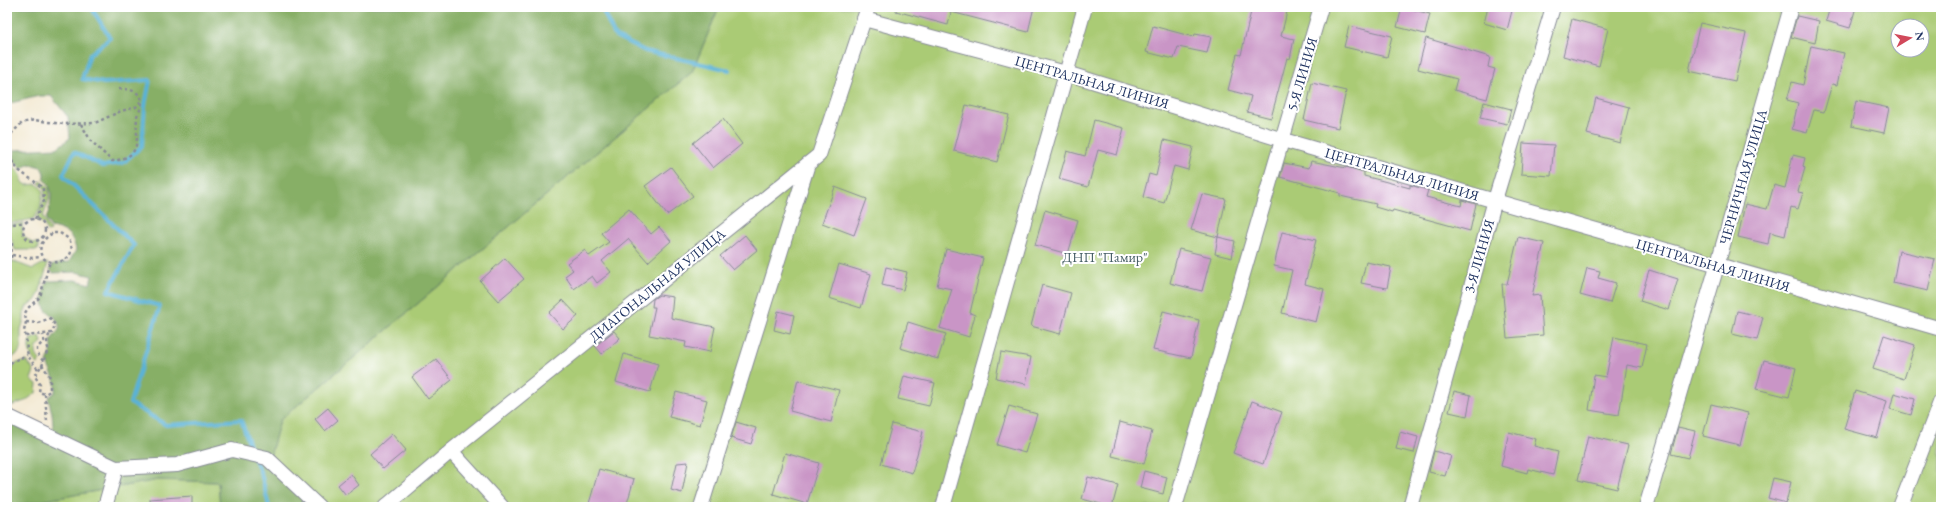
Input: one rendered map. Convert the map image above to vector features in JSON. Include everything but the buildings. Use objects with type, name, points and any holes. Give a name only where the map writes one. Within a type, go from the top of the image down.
[{"type":"street","points":[[942,507],[1086,7]]},
{"type":"street","name":"5-Я ЛИНИЯ","points":[[1175,507],[1321,7]]},
{"type":"street","name":"3-Я ЛИНИЯ","points":[[1410,507],[1495,200],[1553,7]]},
{"type":"street","name":"ЧЕРНИЧНАЯ УЛИЦА","points":[[1646,507],[1791,7]]},
{"type":"street","name":"ЦЕНТРАЛЬНАЯ ЛИНИЯ","points":[[866,13],[1283,140],[1941,330]]},
{"type":"street","name":"ДИАГОНАЛЬНАЯ УЛИЦА","points":[[385,507],[451,451],[819,155],[866,13]]},
{"type":"street","points":[[701,507],[808,164]]},
{"type":"street","points":[[1900,507],[1941,400]]},
{"type":"street","points":[[7,416],[116,468],[177,464],[232,450],[267,458],[319,507]]},
{"type":"street","points":[[451,451],[502,507]]},
{"type":"street","points":[[105,507],[116,468]]},
{"type":"path","points":[[81,124],[91,141],[112,161],[118,160],[131,153],[138,144],[138,114],[141,101],[140,96],[134,91],[120,89]]},
{"type":"path","points":[[7,225],[34,219],[44,201],[44,188],[16,169],[12,162],[9,141],[11,134],[22,124],[34,120],[63,124],[95,124],[121,111],[136,106],[141,101]]},
{"type":"path","points":[[26,222],[23,229],[27,238],[36,241],[45,232],[44,225],[34,219]]},
{"type":"path","points":[[7,232],[12,244],[12,255],[10,261],[7,262]]},
{"type":"path","points":[[60,234],[69,239],[71,243],[70,256],[67,259],[45,261],[39,252],[41,243],[45,240],[49,235],[60,234]]},
{"type":"path","points":[[42,236],[45,240]]},
{"type":"path","points":[[12,255],[31,258],[41,257]]},
{"type":"path","points":[[38,369],[27,354],[25,343],[26,336],[24,332],[26,310],[40,297],[50,261]]},
{"type":"path","points":[[26,322],[38,323],[50,318],[55,325],[47,340],[47,354],[42,361]]},
{"type":"path","points":[[26,336],[50,333]]},
{"type":"path","points":[[43,334],[44,341],[37,348],[37,353],[42,361],[42,366],[48,373],[50,391],[45,394]]},
{"type":"path","points":[[7,370],[10,363],[27,354]]},
{"type":"path","points":[[7,360],[10,363]]},
{"type":"path","points":[[42,366],[38,369],[35,376],[40,385],[39,392],[45,394]]},
{"type":"path","points":[[43,433],[47,422],[48,413],[45,394]]},
{"type":"green space","points":[[7,7],[719,7],[692,72],[280,420],[269,460],[318,507],[220,507],[218,482],[158,480],[7,507],[7,417],[54,438],[52,413],[48,398],[55,392],[55,383],[47,363],[52,348],[51,340],[58,332],[59,325],[54,316],[46,310],[44,306],[43,298],[46,283],[48,281],[75,280],[90,284],[92,276],[76,272],[53,273],[50,270],[53,264],[69,262],[76,250],[75,245],[71,236],[65,231],[51,227],[46,219],[51,193],[48,183],[44,180],[44,173],[41,167],[29,164],[21,169],[14,160],[14,150],[57,148],[70,138],[68,117],[51,96],[39,96],[11,103],[7,101]]},
{"type":"green space","name":"ДНП \"Памир\"","points":[[719,7],[1941,7],[1941,507],[319,507],[269,459],[280,420],[692,72]]},
{"type":"green space","points":[[7,147],[10,152],[11,163],[21,175],[22,182],[27,185],[37,184],[43,190],[40,209],[33,219],[7,224]]},
{"type":"green space","points":[[41,181],[49,188],[49,199],[43,217],[51,231],[47,232],[44,224],[36,219],[44,200],[45,188],[39,183]]},
{"type":"green space","points":[[23,223],[23,236],[32,243],[38,243],[38,250],[15,250],[7,226]]},
{"type":"green space","points":[[12,261],[33,269],[42,264],[48,263],[39,294],[35,301],[27,306],[24,313],[19,353],[10,359],[7,358],[7,264]]},
{"type":"green space","points":[[40,336],[42,342],[36,350],[40,360],[38,364],[31,356],[29,346],[31,339]]},
{"type":"green space","points":[[27,361],[34,371],[31,379],[37,384],[36,393],[25,401],[7,407],[7,372],[17,363]]},
{"type":"green space","points":[[158,480],[218,482],[220,507],[7,507]]},
{"type":"waterway","points":[[91,7],[110,38],[90,54],[82,79],[104,83],[150,80],[145,105],[142,146],[123,163],[103,166],[74,152],[63,175],[134,245],[108,291],[160,306],[130,403],[166,425],[241,420],[252,451]]},
{"type":"waterway","points":[[601,7],[615,36],[645,51],[729,70]]},
{"type":"waterway","points":[[255,459],[262,477],[269,507]]}]
